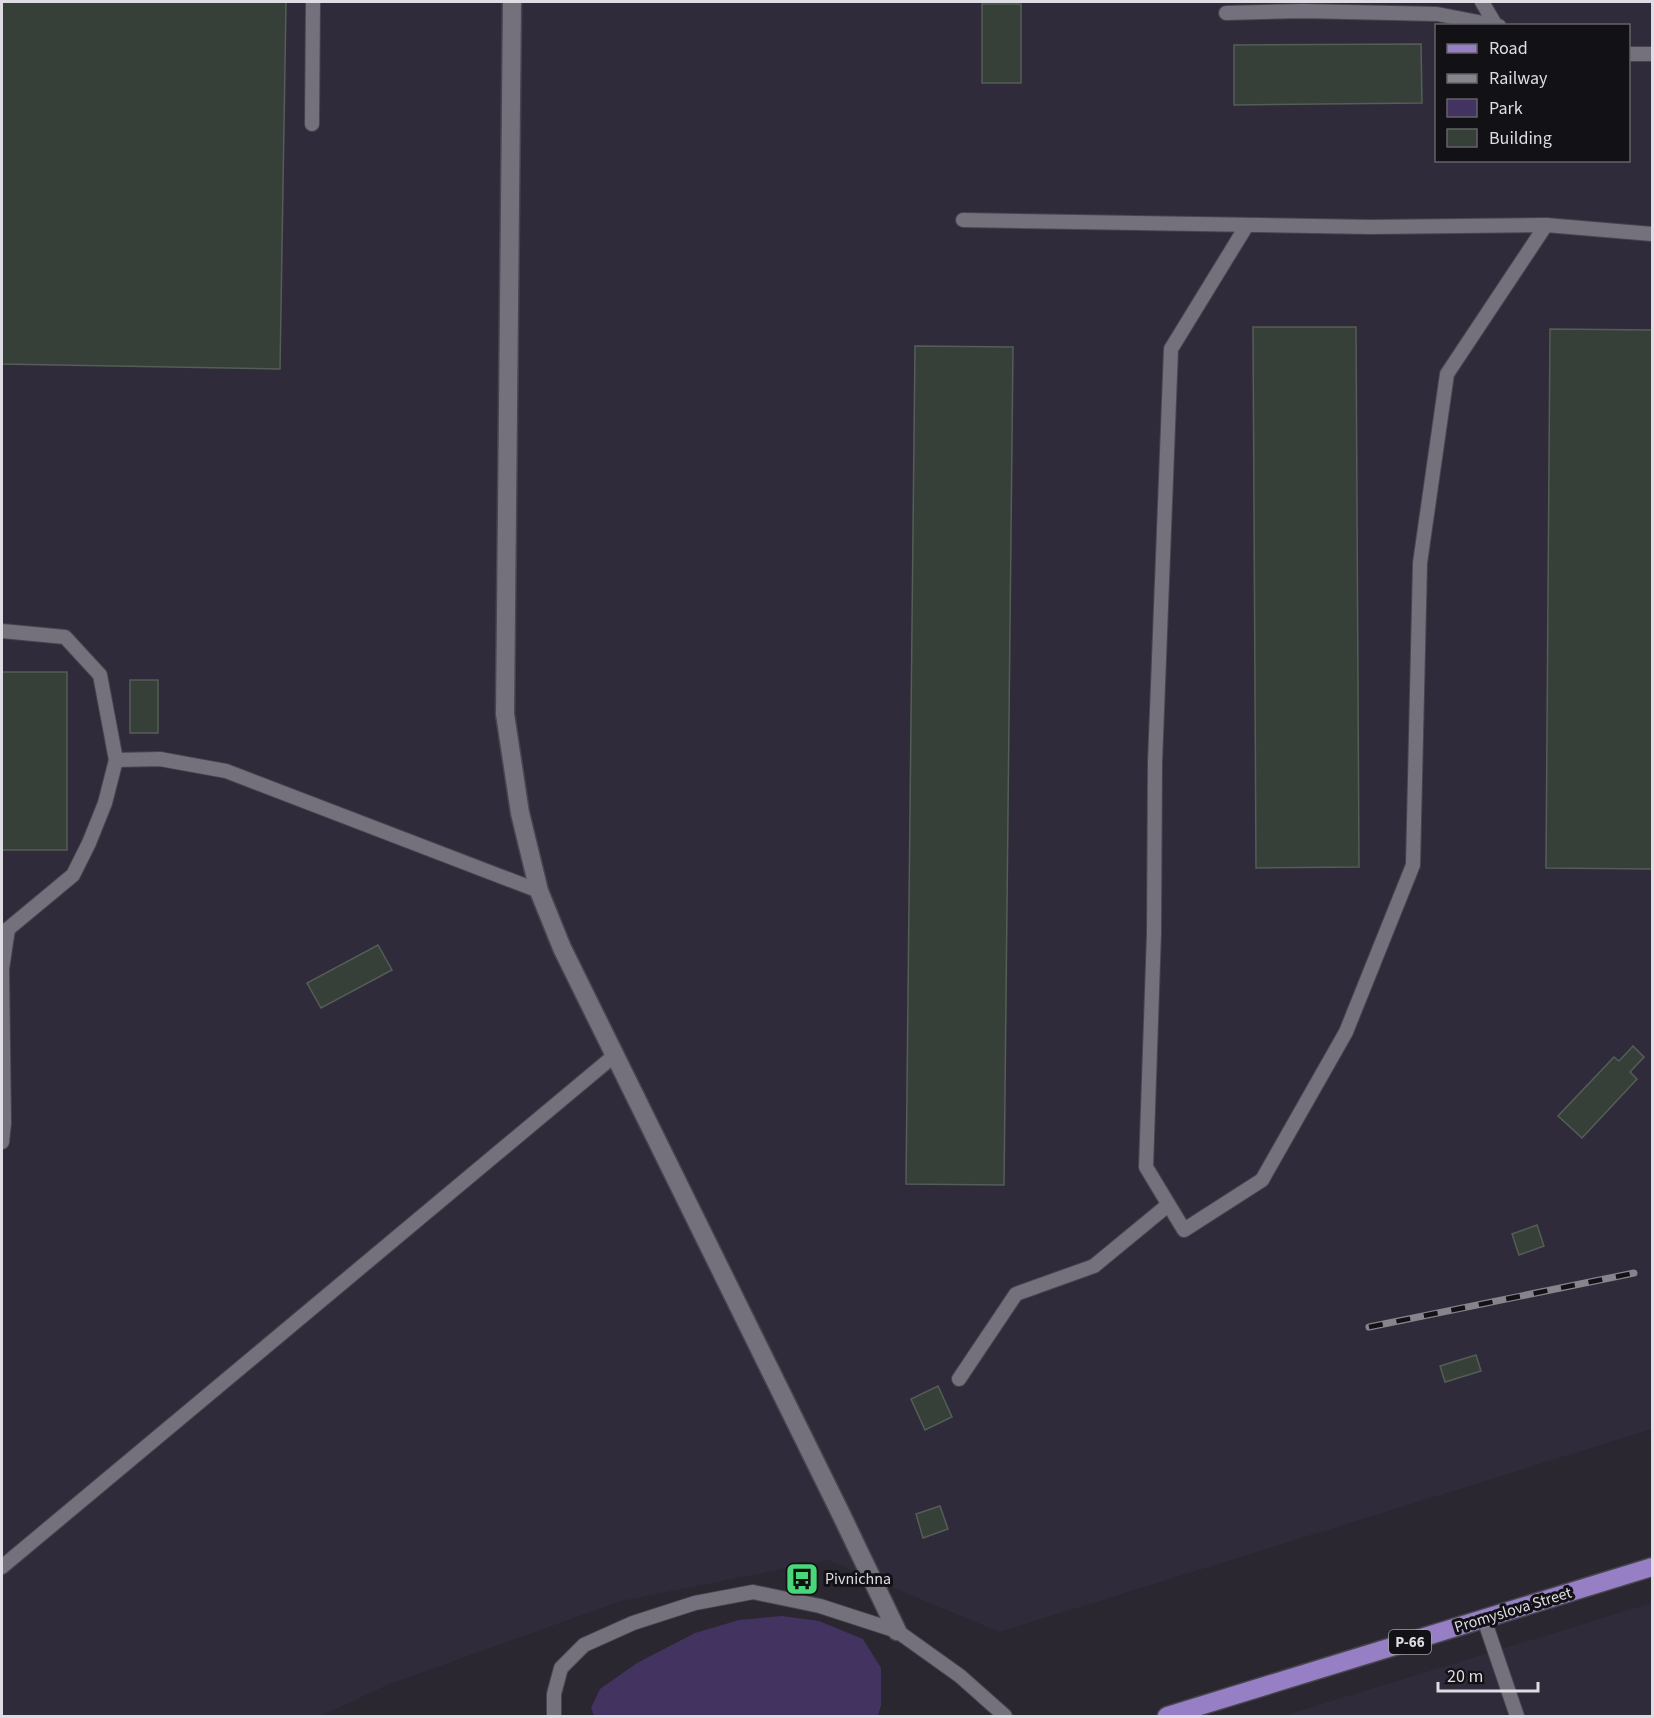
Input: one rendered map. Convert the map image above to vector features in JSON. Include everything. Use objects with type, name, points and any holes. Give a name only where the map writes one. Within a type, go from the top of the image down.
[{"type":"main road","name":"Promyslova Street","points":[[1167,1716],[1653,1567]]},
{"type":"street","points":[[512,2],[505,714],[520,813],[539,891],[562,948],[897,1631]]},
{"type":"lane","points":[[312,124],[313,2]]},
{"type":"lane","points":[[1482,2],[1496,24]]},
{"type":"lane","points":[[1226,13],[1303,11],[1437,14],[1492,24]]},
{"type":"lane","points":[[1630,54],[1653,54]]},
{"type":"lane","points":[[963,220],[1371,227],[1546,225],[1653,234]]},
{"type":"lane","points":[[1247,225],[1171,349],[1155,762],[1154,933],[1146,1167],[1184,1230],[1262,1180],[1346,1032],[1413,865],[1420,563],[1447,374],[1546,225]]},
{"type":"lane","points":[[2,631],[65,637],[100,675],[116,760],[105,803],[73,875],[8,929],[2,969],[4,1090],[2,1142]]},
{"type":"lane","points":[[116,760],[160,759],[226,771],[539,891]]},
{"type":"lane","points":[[2,1567],[615,1054]]},
{"type":"lane","points":[[959,1379],[1016,1294],[1094,1266],[1168,1205]]},
{"type":"lane","points":[[554,1716],[554,1694],[561,1668],[584,1645],[633,1623],[695,1603],[753,1592],[820,1606],[897,1631],[960,1676],[1005,1716]]},
{"type":"lane","points":[[1484,1618],[1517,1716]]},
{"type":"shaded area","points":[[2,2],[1652,2],[1652,1429],[999,1632],[828,1560],[621,1601],[387,1685],[321,1716],[2,1716]]},
{"type":"shaded area","points":[[1652,1603],[1652,1716],[1283,1716]]},
{"type":"green space","points":[[782,1616],[819,1621],[863,1639],[881,1668],[881,1705],[878,1716],[594,1716],[591,1708],[600,1689],[637,1663],[695,1633],[739,1620]]},
{"type":"building","points":[[2,2],[286,2],[280,369],[2,364]]},
{"type":"building","points":[[982,4],[1021,4],[1021,83],[982,83]]},
{"type":"building","points":[[1421,44],[1422,103],[1234,105],[1234,45]]},
{"type":"building","points":[[1253,327],[1356,327],[1359,867],[1256,868]]},
{"type":"building","points":[[1550,329],[1652,330],[1652,869],[1546,868]]},
{"type":"building","points":[[915,346],[1013,347],[1004,1185],[906,1184]]},
{"type":"building","points":[[2,672],[67,672],[67,850],[2,850]]},
{"type":"building","points":[[130,680],[158,680],[158,733],[130,733]]},
{"type":"building","points":[[378,945],[392,970],[321,1008],[307,983]]},
{"type":"building","points":[[1633,1046],[1644,1057],[1630,1072],[1637,1079],[1582,1138],[1558,1116],[1614,1057],[1619,1061]]},
{"type":"building","points":[[1537,1225],[1544,1246],[1519,1255],[1512,1234]]},
{"type":"building","points":[[1476,1355],[1481,1371],[1445,1382],[1440,1366]]},
{"type":"building","points":[[938,1386],[952,1417],[925,1430],[911,1399]]},
{"type":"building","points":[[940,1506],[948,1529],[923,1538],[916,1514]]},
{"type":"railway","points":[[1369,1327],[1634,1273]]},
{"type":"place","name":"Pivnichna","points":[[802,1579]]}]
